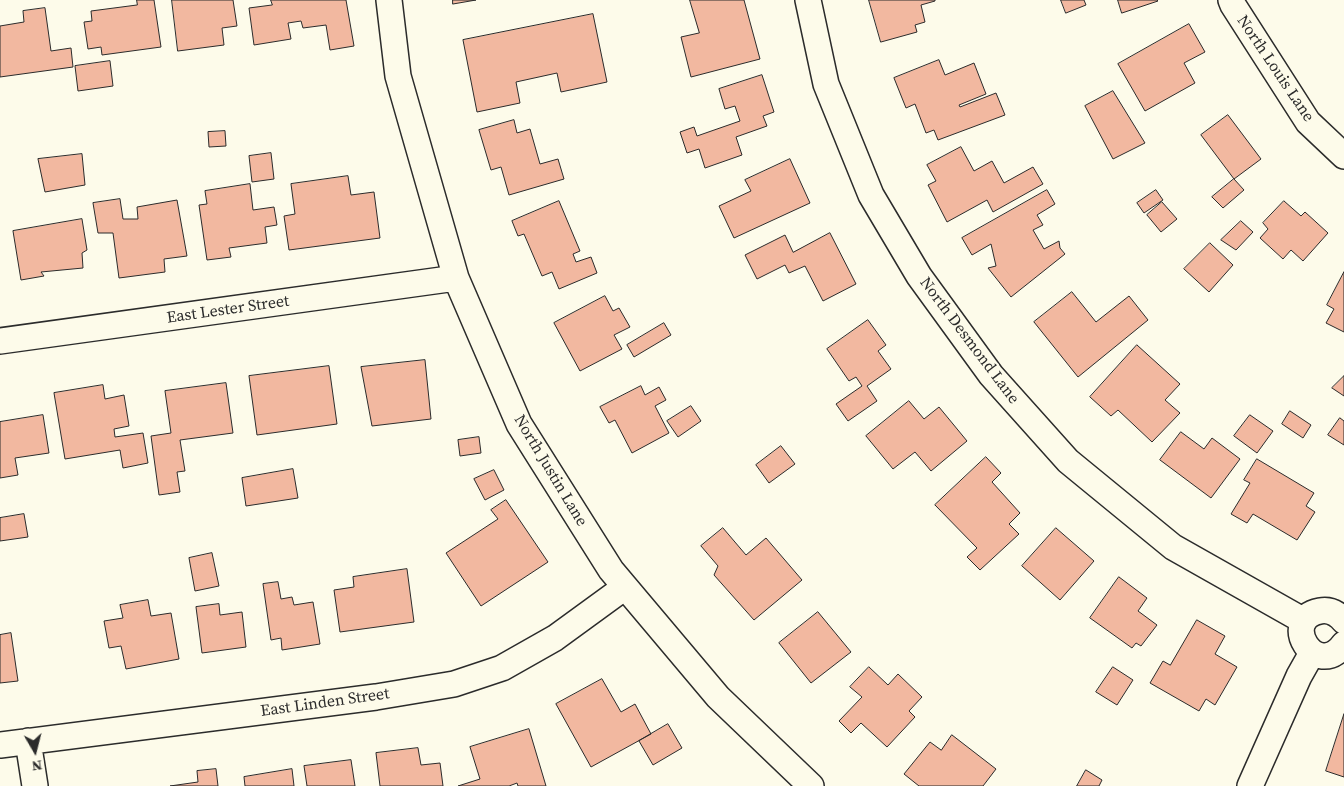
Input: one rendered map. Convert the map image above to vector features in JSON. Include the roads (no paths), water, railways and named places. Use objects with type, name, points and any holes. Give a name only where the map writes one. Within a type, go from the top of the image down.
[{"type":"street","name":"North Justin Lane","points":[[389,0],[398,76],[456,278],[519,424],[611,570],[625,588],[718,697],[811,786]]},
{"type":"street","name":"North Desmond Lane","points":[[808,0],[826,84],[871,195],[919,276],[991,375],[1068,461],[1173,547],[1304,621]]},
{"type":"street","name":"North Louis Lane","points":[[1231,0],[1232,5],[1308,122],[1344,156]]},
{"type":"street","name":"East Lester Street","points":[[0,341],[456,278]]},
{"type":"street","name":"East Linden Street","points":[[0,745],[376,697],[454,684],[502,668],[555,638],[625,588]]},
{"type":"street","points":[[1341,609],[1318,611],[1311,614],[1304,621],[1301,634],[1306,647],[1320,655],[1334,654],[1344,644]]},
{"type":"street","points":[[1250,786],[1299,676],[1312,652]]},
{"type":"street","points":[[28,741],[35,786]]}]
